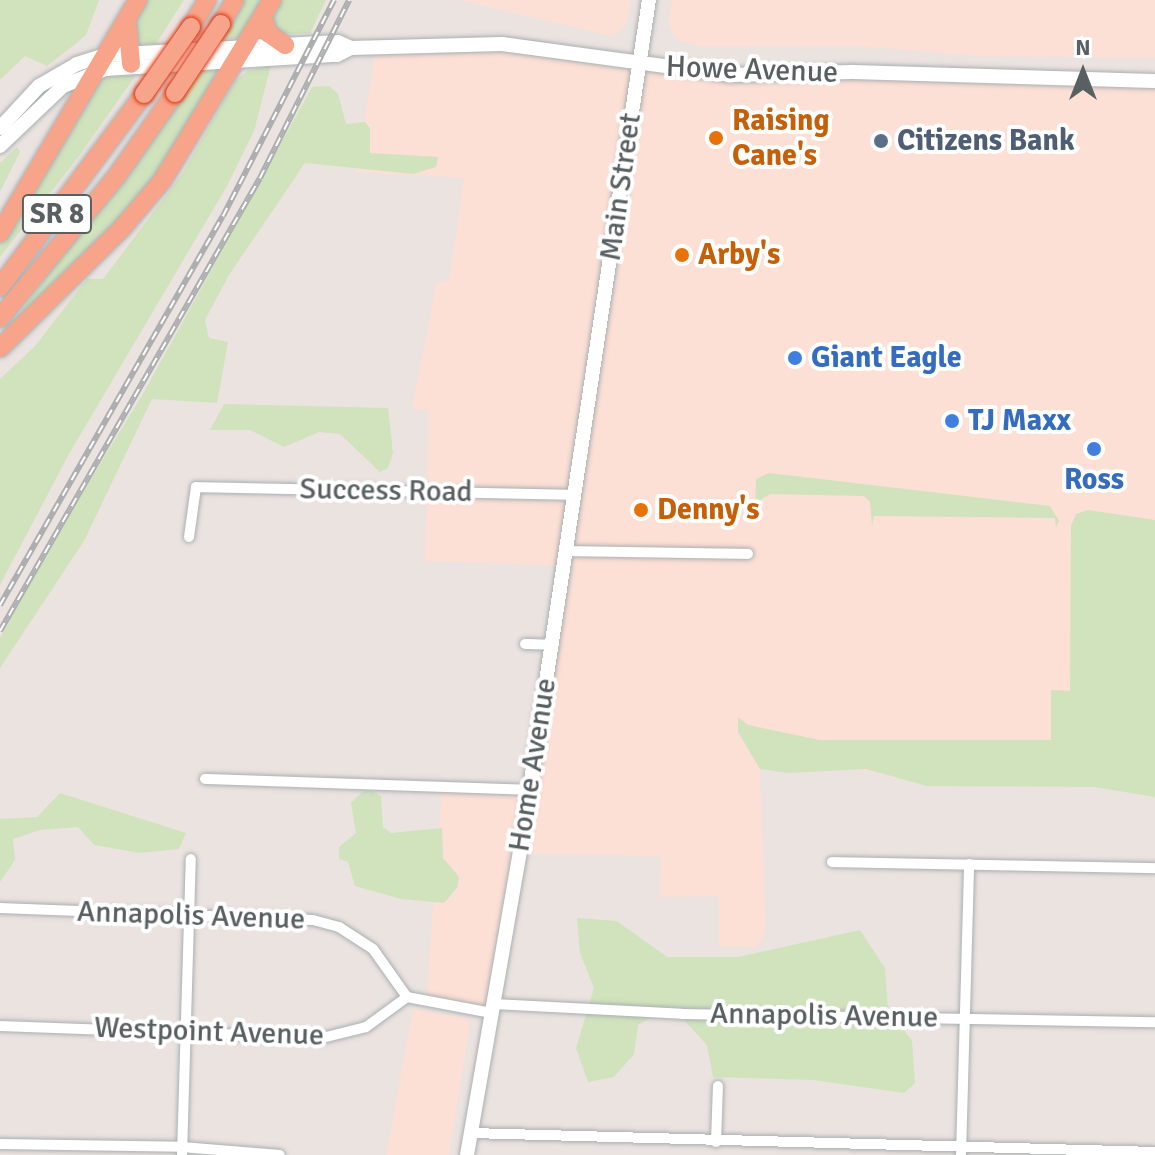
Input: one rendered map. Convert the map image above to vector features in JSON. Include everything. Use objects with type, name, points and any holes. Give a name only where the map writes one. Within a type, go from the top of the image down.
[{"type":"highway","points":[[0,233],[138,0]]},
{"type":"highway","name":"SR 8","points":[[0,287],[144,94],[207,0]]},
{"type":"highway","name":"SR 8","points":[[0,318],[116,177],[235,0]]},
{"type":"highway","points":[[268,8],[268,33],[285,45]]},
{"type":"highway","points":[[0,348],[139,209],[182,153],[268,8]]},
{"type":"highway","points":[[127,19],[130,58]]},
{"type":"street","name":"Main Street","points":[[595,375],[649,0]]},
{"type":"street","name":"Howe Avenue","points":[[240,54],[285,45],[338,42],[351,48]]},
{"type":"street","name":"Howe Avenue","points":[[102,65],[130,58],[240,54],[337,55],[351,48],[502,44],[638,65],[730,75],[852,72],[1155,81]]},
{"type":"street","points":[[0,128],[39,86],[102,65]]},
{"type":"street","points":[[0,146],[63,86],[102,65]]},
{"type":"street","name":"Home Avenue","points":[[467,1155],[530,790],[595,375]]},
{"type":"street","name":"Success Road","points":[[189,537],[196,487],[576,495]]},
{"type":"street","points":[[567,551],[748,554]]},
{"type":"street","points":[[525,644],[552,645]]},
{"type":"street","points":[[205,779],[530,790]]},
{"type":"street","points":[[182,1151],[191,859]]},
{"type":"street","points":[[832,862],[1155,868]]},
{"type":"street","points":[[962,1151],[969,864]]},
{"type":"street","name":"Annapolis Avenue","points":[[0,908],[298,917],[339,927],[373,949],[407,997],[493,1008],[1155,1022]]},
{"type":"street","name":"Westpoint Avenue","points":[[0,1026],[334,1037],[374,1023],[407,997]]},
{"type":"street","points":[[716,1142],[718,1086]]},
{"type":"street","points":[[471,1133],[962,1151],[1155,1152]]},
{"type":"street","points":[[0,1144],[280,1155]]},
{"type":"shaded area","points":[[460,0],[631,0],[626,24],[614,37]]},
{"type":"shaded area","points":[[672,0],[1155,0],[1155,58],[978,56],[856,46],[702,47],[677,40],[668,25]]},
{"type":"shaded area","points":[[485,43],[695,72],[1155,81],[1155,774],[760,769],[766,931],[757,947],[719,947],[719,896],[660,897],[661,856],[520,853],[492,1013],[426,1001],[442,787],[530,789],[576,496],[427,492],[428,410],[412,409],[436,283],[449,281],[464,178],[357,172],[376,47]]},
{"type":"shaded area","points":[[427,497],[571,502],[569,566],[425,561]]},
{"type":"shaded area","points":[[413,1009],[465,1018],[470,1024],[449,1155],[386,1155]]},
{"type":"green space","points":[[0,0],[99,0],[86,35],[73,46],[47,66],[25,56],[0,80]]},
{"type":"green space","points":[[145,0],[184,0],[156,44],[133,45],[133,21]]},
{"type":"green space","points":[[242,0],[265,0],[240,38],[220,38]]},
{"type":"green space","points":[[277,0],[326,0],[310,33],[294,34],[275,32],[271,22]]},
{"type":"green space","points":[[271,65],[254,131],[227,186],[69,454],[0,585],[0,379],[35,346],[87,279],[103,279],[182,174],[235,81],[249,70]]},
{"type":"green space","points":[[223,66],[142,197],[15,329],[11,324],[202,67]]},
{"type":"green space","points":[[141,68],[79,156],[0,257],[0,240],[100,77]]},
{"type":"green space","points":[[329,86],[338,94],[346,124],[365,122],[370,128],[370,153],[438,157],[436,167],[413,174],[305,163],[229,275],[205,320],[209,338],[228,342],[217,403],[152,399],[84,541],[0,668],[0,638],[58,533],[144,392],[312,87]]},
{"type":"green space","points":[[17,147],[20,152],[0,192],[0,163]]},
{"type":"green space","points":[[224,404],[388,408],[393,453],[388,468],[380,472],[340,434],[319,432],[284,447],[250,430],[210,430]]},
{"type":"green space","points":[[769,473],[1050,506],[1059,521],[1056,527],[1055,518],[874,516],[872,525],[870,502],[864,496],[770,494],[760,500],[755,523],[756,479]]},
{"type":"green space","points":[[1088,510],[1155,520],[1155,797],[1094,787],[927,786],[866,769],[788,773],[760,769],[738,732],[738,717],[748,725],[820,740],[1051,740],[1051,690],[1070,691],[1071,526],[1076,514]]},
{"type":"green space","points":[[372,791],[381,796],[383,827],[391,833],[442,828],[443,858],[459,877],[457,888],[444,903],[401,899],[355,886],[348,862],[339,859],[339,847],[356,833],[351,803],[362,792]]},
{"type":"green space","points":[[60,793],[186,833],[179,849],[140,853],[94,845],[78,827],[40,830],[13,839],[15,860],[0,882],[0,819],[37,817]]},
{"type":"green space","points":[[577,918],[617,921],[667,957],[738,957],[860,930],[885,968],[888,1012],[912,1040],[915,1083],[904,1093],[813,1080],[713,1077],[707,1045],[671,1006],[638,1025],[634,1054],[614,1077],[588,1082],[576,1048],[594,988],[580,953]]},
{"type":"railway","points":[[0,605],[223,216],[334,0]]},
{"type":"railway","points":[[0,631],[260,178],[349,0]]},
{"type":"place","name":"Raising Cane's","points":[[716,138]]},
{"type":"place","name":"Citizens Bank","points":[[881,141]]},
{"type":"place","name":"Arby's","points":[[682,255]]},
{"type":"place","name":"Giant Eagle","points":[[795,358]]},
{"type":"place","name":"TJ Maxx","points":[[952,421]]},
{"type":"place","name":"Ross","points":[[1094,449]]},
{"type":"place","name":"Denny's","points":[[641,510]]}]
